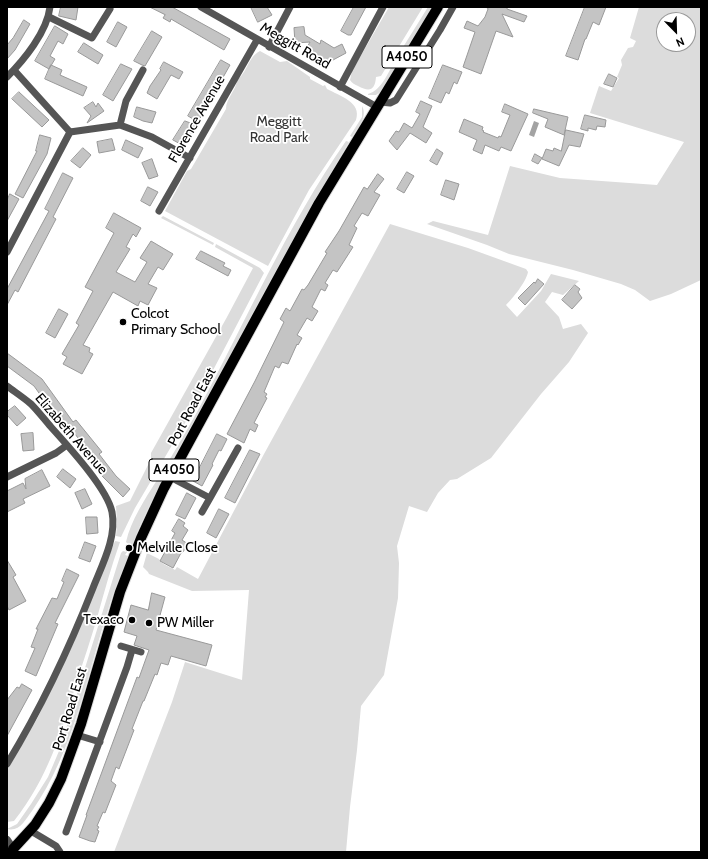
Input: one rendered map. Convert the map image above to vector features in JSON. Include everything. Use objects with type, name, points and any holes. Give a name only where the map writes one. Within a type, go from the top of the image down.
[{"type":"main road","name":"Port Road East","points":[[11,851],[31,831],[49,803],[61,779],[77,735],[122,587],[141,538],[170,477],[300,237],[378,104],[438,7]]},
{"type":"street","points":[[7,77],[32,48],[49,17],[50,7]]},
{"type":"street","name":"Meggitt Road","points":[[201,7],[340,87],[378,104]]},
{"type":"street","points":[[269,46],[290,7]]},
{"type":"street","points":[[340,87],[383,7]]},
{"type":"street","points":[[378,104],[390,103],[396,100],[453,7]]},
{"type":"street","points":[[49,17],[92,38],[110,9]]},
{"type":"street","name":"Florence Avenue","points":[[159,211],[257,40]]},
{"type":"street","points":[[14,70],[70,132]]},
{"type":"street","points":[[120,125],[126,101],[143,70]]},
{"type":"street","points":[[70,132],[120,125],[152,137],[190,158]]},
{"type":"street","points":[[7,252],[70,132]]},
{"type":"street","name":"Elizabeth Avenue","points":[[7,386],[31,404],[67,445],[99,487],[110,505]]},
{"type":"street","points":[[7,477],[56,453],[67,445]]},
{"type":"street","points":[[202,512],[238,448]]},
{"type":"street","points":[[227,452],[234,455]]},
{"type":"street","points":[[170,477],[210,498]]},
{"type":"street","name":"Port Road East","points":[[7,764],[42,703],[94,586],[112,534],[113,519],[110,505]]},
{"type":"street","points":[[121,646],[141,652]]},
{"type":"street","points":[[66,832],[127,668],[132,650]]},
{"type":"street","points":[[77,735],[100,742]]},
{"type":"street","points":[[31,831],[56,846],[60,852]]},
{"type":"street","points":[[7,840],[11,851]]},
{"type":"green space","points":[[389,7],[423,7],[381,76],[376,77],[373,88],[365,89],[352,83],[350,80],[352,71]]},
{"type":"green space","points":[[428,7],[432,7],[403,54],[400,52]]},
{"type":"green space","points":[[639,7],[701,7],[701,280],[671,294],[650,301],[635,290],[621,284],[509,254],[427,224],[433,221],[488,235],[510,166],[560,178],[657,185],[684,142],[590,113],[599,86],[611,91],[619,78],[617,77],[622,65],[621,60],[628,48],[633,47],[636,41],[630,38]]},
{"type":"green space","name":"Meggitt Road Park","points":[[260,51],[280,62],[287,61],[310,77],[310,79],[323,86],[325,85],[327,89],[349,100],[356,109],[357,114],[356,120],[309,190],[268,266],[165,211],[187,171],[191,169],[226,109],[226,105],[235,88],[237,80],[253,57]]},
{"type":"green space","points":[[395,61],[398,63],[380,92],[376,95],[368,95],[381,85]]},
{"type":"green space","points":[[362,106],[364,110],[363,118],[352,137],[350,136],[362,117]]},
{"type":"green space","points":[[346,141],[349,142],[282,259],[172,461],[150,503],[131,547],[126,542],[131,526],[139,510],[197,412],[305,206]]},
{"type":"green space","points":[[163,216],[214,243],[213,245],[161,218]]},
{"type":"green space","points":[[390,224],[468,248],[526,269],[528,272],[525,280],[516,294],[506,305],[517,317],[541,291],[551,274],[579,281],[563,295],[552,292],[545,302],[559,317],[563,329],[581,324],[588,333],[569,362],[541,394],[491,458],[457,479],[450,480],[438,493],[427,512],[409,506],[397,546],[399,563],[398,598],[384,675],[361,706],[346,852],[114,852],[172,702],[185,662],[242,680],[249,590],[192,591],[149,574],[143,567],[147,553],[175,570],[177,567],[198,579],[264,454]]},
{"type":"green space","points":[[216,244],[260,268],[264,273],[188,418],[135,508],[121,537],[116,536],[116,506],[130,501],[151,459],[151,453],[253,268],[215,247]]},
{"type":"green space","points":[[115,541],[120,542],[59,737],[45,772],[26,805],[14,821],[7,822],[7,770],[37,719],[74,642]]},
{"type":"green space","points":[[123,551],[127,552],[125,555],[128,556],[112,596],[78,714],[69,739],[46,788],[32,811],[19,827],[15,829],[7,829],[17,824],[31,804],[48,777],[59,751],[121,553]]},
{"type":"shaded area","points":[[534,121],[539,123],[534,137],[529,135]]},
{"type":"building","points":[[61,7],[78,7],[76,20],[59,16]]},
{"type":"building","points":[[150,7],[172,7],[230,39],[224,50],[171,19],[170,22],[163,18],[165,15]]},
{"type":"building","points":[[251,7],[267,7],[272,15],[258,22]]},
{"type":"building","points":[[354,7],[366,7],[351,35],[348,35],[341,31]]},
{"type":"building","points":[[486,7],[507,7],[507,9],[527,16],[524,22],[502,14],[513,37],[496,31],[481,74],[463,67],[475,32],[464,28],[467,21],[478,26],[485,17],[488,9]]},
{"type":"building","points":[[585,7],[606,7],[599,25],[593,22],[578,60],[566,56]]},
{"type":"building","points":[[24,20],[30,24],[15,50],[7,59],[7,45]]},
{"type":"building","points":[[118,22],[127,27],[116,47],[107,42]]},
{"type":"building","points":[[55,26],[68,34],[63,44],[58,41],[50,56],[55,59],[49,69],[35,61]]},
{"type":"building","points":[[304,27],[305,35],[320,44],[321,40],[334,48],[342,44],[346,53],[333,60],[325,62],[323,58],[306,49],[310,42],[295,43],[294,28]]},
{"type":"building","points":[[152,31],[162,37],[145,66],[134,61]]},
{"type":"building","points":[[84,43],[103,55],[98,64],[78,52]]},
{"type":"building","points":[[221,60],[230,65],[198,122],[188,116]]},
{"type":"building","points":[[164,62],[183,72],[179,79],[171,75],[157,99],[147,93],[161,70],[160,69]]},
{"type":"building","points":[[121,64],[132,69],[113,101],[103,95]]},
{"type":"building","points":[[51,65],[62,70],[60,75],[87,87],[83,96],[45,79]]},
{"type":"building","points":[[443,65],[462,72],[457,84],[454,82],[449,94],[446,92],[441,103],[429,98]]},
{"type":"building","points":[[609,74],[617,78],[613,87],[604,84]]},
{"type":"building","points":[[19,92],[49,120],[42,127],[12,99]]},
{"type":"building","points":[[421,101],[432,106],[423,127],[432,133],[426,143],[410,133],[397,150],[389,141],[396,131],[399,132],[404,123],[412,128],[420,114],[416,112]]},
{"type":"building","points":[[93,102],[96,107],[98,103],[104,111],[87,123],[91,116],[84,108]]},
{"type":"building","points":[[505,104],[528,114],[511,151],[501,147],[499,151],[485,145],[482,154],[473,150],[477,140],[459,132],[464,119],[483,127],[483,132],[498,138],[499,136],[501,137],[510,115],[502,112]]},
{"type":"building","points":[[137,107],[156,112],[152,123],[134,117]]},
{"type":"building","points":[[534,109],[568,117],[564,135],[545,127],[548,119],[533,113]]},
{"type":"building","points":[[585,115],[606,120],[605,127],[597,126],[596,130],[588,128],[588,131],[581,129]]},
{"type":"building","points":[[185,121],[196,125],[184,146],[173,140]]},
{"type":"building","points":[[566,130],[584,134],[580,147],[569,145],[559,166],[542,159],[546,149],[553,151],[554,148],[561,151]]},
{"type":"building","points":[[40,135],[51,138],[47,154],[23,198],[15,194],[37,151]]},
{"type":"building","points":[[112,139],[115,150],[99,153],[97,142]]},
{"type":"building","points":[[126,140],[143,148],[138,158],[122,150]]},
{"type":"building","points":[[83,148],[91,155],[80,168],[71,161]]},
{"type":"building","points":[[437,149],[443,153],[437,165],[430,161]]},
{"type":"building","points":[[535,154],[542,158],[538,164],[532,161]]},
{"type":"building","points":[[152,159],[158,176],[149,179],[142,163]]},
{"type":"building","points":[[407,172],[414,176],[404,193],[397,189]]},
{"type":"building","points":[[63,173],[73,178],[53,217],[56,219],[18,292],[15,290],[7,305],[7,289],[49,211],[45,209]]},
{"type":"building","points":[[378,174],[384,179],[374,192],[380,195],[368,216],[362,213],[354,226],[357,228],[349,245],[353,247],[337,272],[333,270],[325,283],[328,285],[325,291],[321,289],[312,307],[318,311],[312,321],[307,318],[297,335],[302,338],[298,345],[297,344],[288,364],[282,362],[279,368],[275,366],[264,392],[267,394],[265,397],[267,398],[254,423],[258,425],[255,432],[250,429],[244,443],[227,434],[284,322],[280,319],[286,308],[290,311],[302,289],[304,290],[308,285],[327,253],[325,252],[339,231],[364,187],[367,189]]},
{"type":"building","points":[[446,180],[459,184],[454,200],[441,195]]},
{"type":"building","points":[[148,187],[158,192],[150,206],[141,201]]},
{"type":"building","points":[[10,194],[19,199],[7,221],[7,201]]},
{"type":"building","points":[[114,213],[141,228],[136,237],[133,234],[126,247],[130,249],[116,272],[135,282],[147,262],[140,258],[151,241],[173,254],[163,270],[158,267],[148,284],[157,288],[148,305],[140,301],[138,306],[113,292],[83,345],[90,348],[89,352],[93,354],[82,374],[63,364],[67,357],[62,354],[79,325],[76,323],[93,291],[85,287],[114,233],[106,228]]},
{"type":"building","points":[[201,251],[225,263],[223,266],[231,270],[228,276],[196,259]]},
{"type":"building","points":[[538,279],[544,284],[525,305],[518,298]]},
{"type":"building","points":[[575,285],[580,289],[578,292],[582,298],[572,309],[562,300]]},
{"type":"building","points":[[59,309],[68,314],[55,338],[46,333]]},
{"type":"building","points":[[7,353],[42,379],[73,422],[76,420],[102,452],[99,454],[116,476],[130,489],[123,497],[95,467],[98,464],[65,421],[61,424],[34,386],[7,366]]},
{"type":"building","points":[[15,406],[26,418],[17,426],[7,415],[7,412]]},
{"type":"building","points":[[33,433],[34,450],[23,451],[21,434]]},
{"type":"building","points":[[217,434],[227,439],[221,451],[219,450],[202,486],[193,481]]},
{"type":"building","points":[[250,450],[260,454],[235,503],[225,498]]},
{"type":"building","points":[[63,469],[76,479],[70,488],[57,477]]},
{"type":"building","points":[[42,470],[50,486],[23,499],[25,503],[7,512],[7,491],[23,483],[26,489],[25,479]]},
{"type":"building","points":[[85,489],[92,504],[82,509],[75,493]]},
{"type":"building","points":[[187,493],[196,498],[185,519],[176,515]]},
{"type":"building","points":[[219,509],[229,514],[216,538],[207,533]]},
{"type":"building","points":[[86,517],[97,517],[98,533],[87,534]]},
{"type":"building","points":[[179,519],[185,523],[183,526],[188,530],[182,540],[188,544],[173,568],[160,561],[175,533],[172,531]]},
{"type":"building","points":[[85,542],[96,546],[90,562],[79,558]]},
{"type":"building","points":[[7,560],[16,575],[13,577],[26,601],[9,610],[7,606]]},
{"type":"building","points":[[67,569],[79,575],[55,623],[58,624],[36,676],[25,671],[35,648],[31,647],[38,629],[36,629],[52,598],[57,599],[64,582],[62,581]]},
{"type":"building","points":[[152,593],[165,597],[156,630],[212,645],[206,666],[171,656],[168,665],[161,663],[157,675],[155,674],[143,701],[119,769],[116,767],[111,781],[116,785],[105,813],[103,812],[97,826],[99,827],[97,830],[99,831],[95,842],[90,841],[79,837],[137,677],[139,678],[149,650],[134,645],[137,636],[124,632],[131,605],[148,610]]},
{"type":"building","points":[[22,684],[32,690],[7,736],[7,700],[17,687],[19,688]]},
{"type":"place","name":"Colcot Primary School","points":[[123,322]]},
{"type":"place","name":"Melville Close","points":[[129,548]]},
{"type":"place","name":"Texaco","points":[[132,620]]},
{"type":"place","name":"PW Miller","points":[[149,623]]}]
